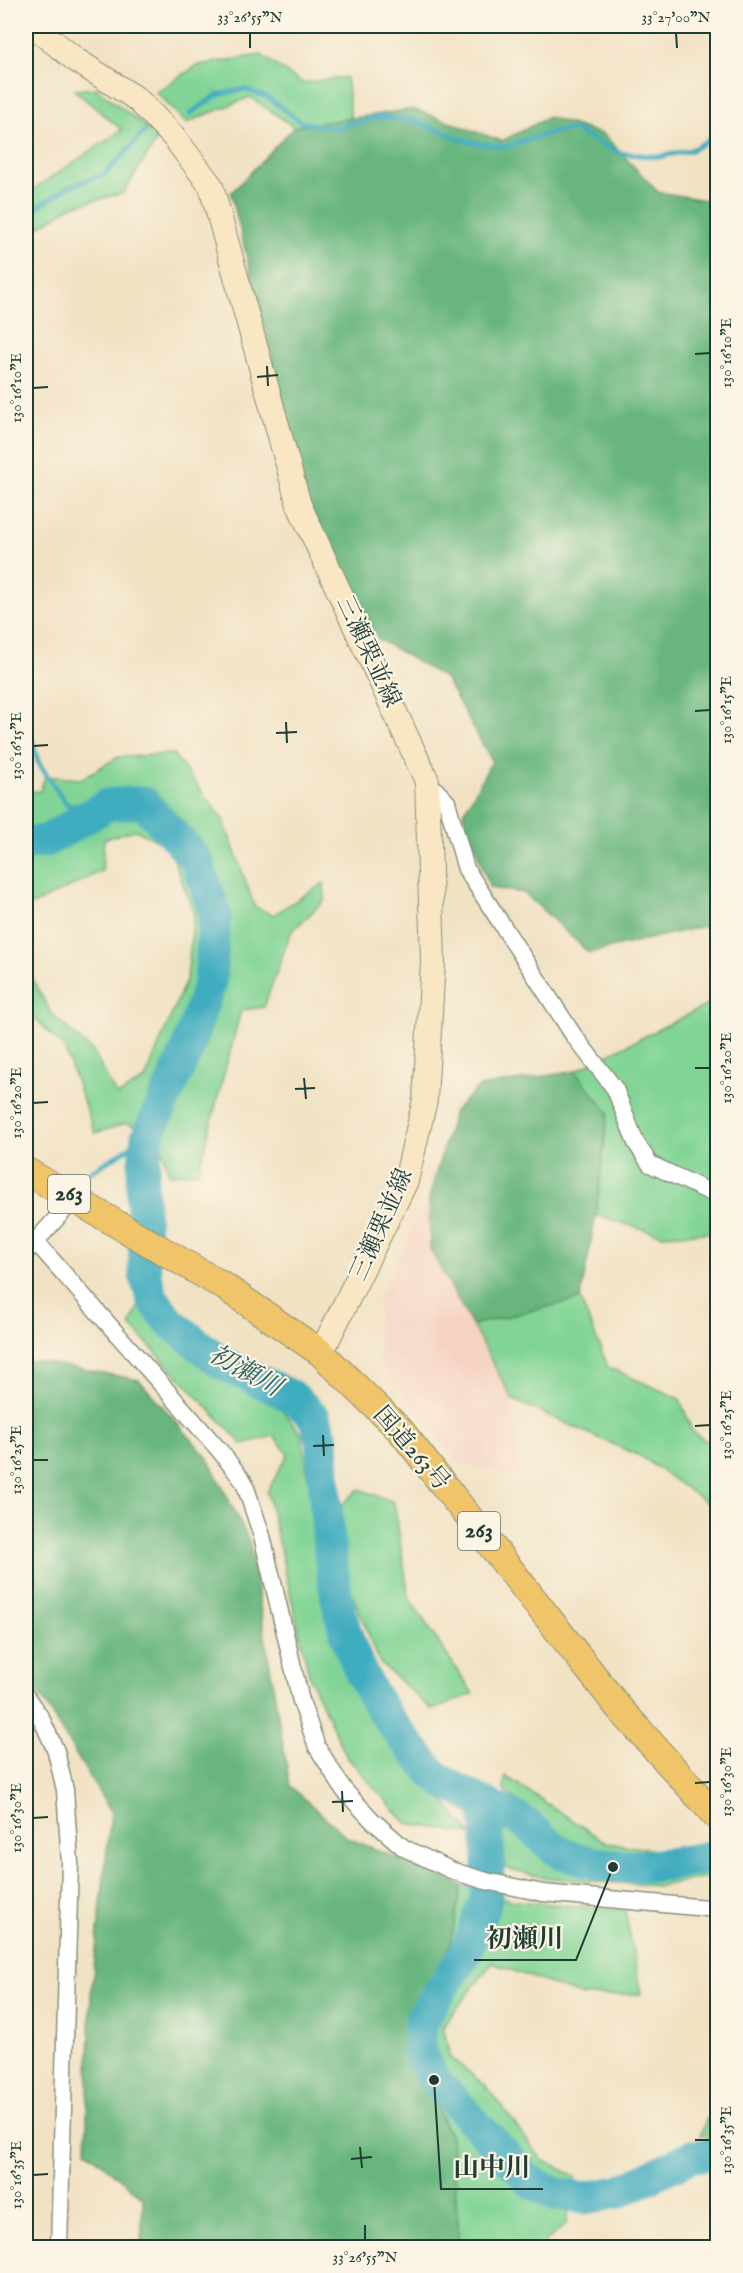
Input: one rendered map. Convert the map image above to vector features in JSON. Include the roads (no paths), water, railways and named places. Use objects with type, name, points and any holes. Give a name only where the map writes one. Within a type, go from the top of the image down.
[{"type":"highway","name":"国道263号","points":[[26,1171],[75,1197],[225,1287],[321,1353],[401,1431],[619,1708],[711,1812]]},
{"type":"main road","name":"三瀬栗並線","points":[[33,26],[76,60],[137,99],[174,136],[211,186],[299,505],[427,781],[433,962],[425,1100],[406,1181],[321,1353]]},
{"type":"street","points":[[427,781],[447,802],[466,869],[574,1036],[615,1089],[636,1143],[650,1164],[717,1196]]},
{"type":"street","points":[[75,1197],[31,1247],[220,1450],[244,1482],[262,1536],[302,1701],[317,1747],[344,1790],[372,1820],[404,1848],[453,1871],[522,1888],[566,1895],[717,1909]]},
{"type":"street","points":[[26,1696],[41,1718],[56,1751],[65,1790],[70,1863],[59,2247]]},
{"type":"waterway","points":[[190,114],[217,95],[244,89],[269,98],[301,122],[333,128],[380,117],[413,120],[465,141],[504,147],[556,131],[574,130],[620,153],[659,157],[691,150],[718,135]]},
{"type":"waterway","points":[[26,215],[68,187],[105,174],[145,131]]},
{"type":"waterway","points":[[26,719],[38,762],[67,805],[107,805]]},
{"type":"waterway","name":"初瀬川","points":[[26,843],[46,841],[107,805],[143,802],[196,859],[215,913],[210,982],[187,1050],[147,1137],[142,1182],[145,1275],[152,1298],[171,1323],[223,1364],[293,1397],[314,1417],[322,1439],[327,1522],[337,1600],[347,1637],[361,1673],[381,1709],[424,1763],[441,1780],[524,1822],[561,1852],[599,1864],[619,1866],[659,1865],[718,1855]]},
{"type":"waterway","points":[[90,1172],[147,1137]]},
{"type":"waterway","points":[[486,1806],[489,1859],[486,1899],[464,1956],[421,2020],[419,2052],[434,2080],[530,2181],[555,2194],[584,2198],[619,2192],[692,2156],[718,2153]]},
{"type":"place","name":"初瀬川","points":[[613,1867]]},
{"type":"place","name":"山中川","points":[[434,2080]]}]
